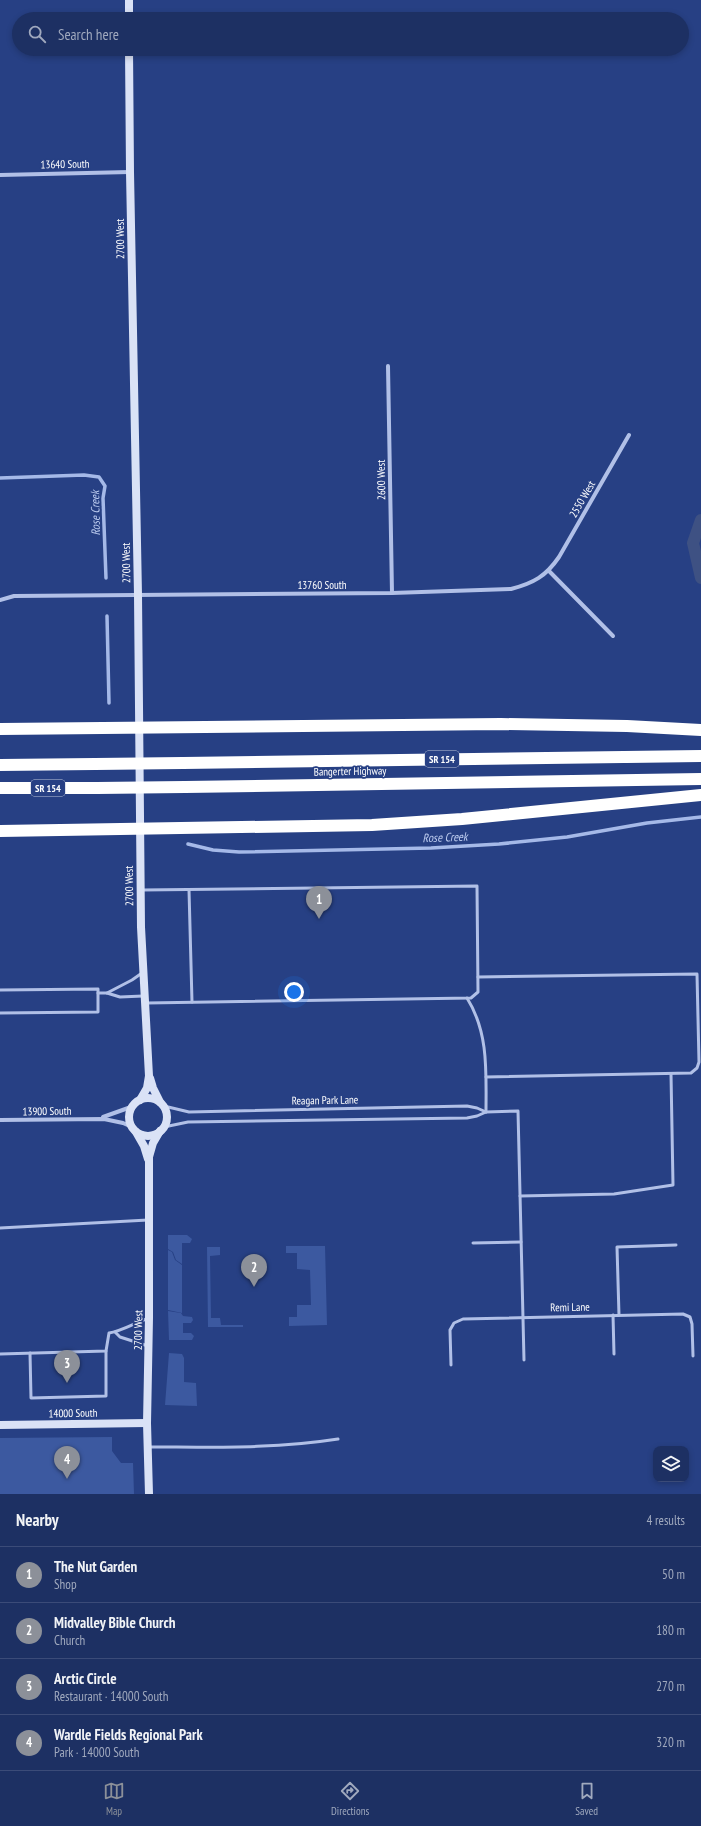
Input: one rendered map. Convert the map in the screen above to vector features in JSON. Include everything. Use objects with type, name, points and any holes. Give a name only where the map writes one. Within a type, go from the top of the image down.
[{"type":"highway","points":[[0,730],[139,727],[501,724],[619,726],[701,730]]},
{"type":"highway","name":"Bangerter Highway","points":[[0,765],[701,756]]},
{"type":"highway","name":"Bangerter Highway","points":[[0,788],[185,787],[701,779]]},
{"type":"highway","points":[[0,831],[322,827],[414,823],[701,795]]},
{"type":"main road","points":[[129,0],[129,12]]},
{"type":"main road","name":"2700 West","points":[[129,56],[138,595],[140,890],[149,1076],[152,1088],[162,1104]]},
{"type":"main road","name":"2700 West","points":[[140,1100],[147,1088],[149,1076]]},
{"type":"main road","points":[[150,1098],[162,1104],[167,1117],[162,1129],[150,1136],[140,1134],[133,1129],[128,1117],[131,1107],[140,1100],[150,1098]]},
{"type":"main road","name":"2700 West","points":[[133,1129],[144,1146],[149,1166]]},
{"type":"main road","name":"2700 West","points":[[148,1494],[147,1423],[150,1318],[149,1166],[151,1149],[162,1129]]},
{"type":"main road","name":"14000 South","points":[[0,1425],[147,1423]]},
{"type":"street","name":"13640 South","points":[[0,175],[130,172]]},
{"type":"street","name":"2600 West","points":[[388,366],[392,593]]},
{"type":"street","name":"2550 West","points":[[549,571],[559,557],[629,435]]},
{"type":"street","name":"13760 South","points":[[0,600],[14,596],[498,591],[525,585],[538,579],[549,571]]},
{"type":"street","points":[[549,571],[613,636]]},
{"type":"street","name":"13900 South","points":[[94,1119],[114,1114],[131,1107]]},
{"type":"street","name":"13900 South","points":[[0,1120],[114,1120],[133,1129]]},
{"type":"lane","points":[[98,993],[107,993],[120,997],[192,1002],[467,998],[474,997],[478,992],[476,886],[140,890]]},
{"type":"lane","points":[[189,890],[192,1002]]},
{"type":"lane","points":[[107,993],[114,988],[132,980],[143,972]]},
{"type":"lane","points":[[478,977],[697,974],[698,1065],[691,1073],[486,1077]]},
{"type":"lane","points":[[0,990],[98,989],[98,1012],[0,1013]]},
{"type":"lane","points":[[467,998],[477,1017],[481,1029],[485,1052],[486,1112]]},
{"type":"lane","points":[[520,1196],[614,1194],[673,1185],[671,1074]]},
{"type":"lane","name":"Reagan Park Lane","points":[[162,1104],[177,1111],[189,1112],[467,1106],[486,1112]]},
{"type":"lane","name":"Reagan Park Lane","points":[[162,1129],[188,1122],[467,1118],[486,1112],[518,1111],[524,1360]]},
{"type":"lane","points":[[0,1228],[149,1220]]},
{"type":"lane","points":[[473,1244],[521,1242]]},
{"type":"lane","points":[[619,1315],[617,1247],[676,1245]]},
{"type":"lane","name":"Remi Lane","points":[[451,1365],[450,1330],[454,1323],[463,1319],[683,1314],[690,1317],[692,1324],[693,1356]]},
{"type":"lane","points":[[613,1315],[614,1354]]},
{"type":"lane","points":[[30,1353],[31,1398],[106,1396],[106,1351],[109,1333],[115,1332],[132,1323],[150,1318]]},
{"type":"lane","points":[[115,1332],[126,1339],[149,1346]]},
{"type":"lane","points":[[0,1354],[106,1351]]},
{"type":"lane","points":[[148,1447],[234,1448],[299,1445],[338,1439]]},
{"type":"shaded area","points":[[168,1235],[187,1235],[192,1239],[190,1243],[182,1243],[182,1264],[176,1260],[173,1252],[168,1249]]},
{"type":"shaded area","points":[[286,1246],[325,1246],[327,1325],[289,1326],[289,1317],[297,1317],[297,1305],[311,1305],[310,1270],[297,1269],[297,1253],[286,1253]]},
{"type":"shaded area","points":[[207,1247],[220,1247],[220,1255],[210,1256],[211,1318],[220,1318],[221,1325],[243,1325],[243,1327],[208,1327]]},
{"type":"shaded area","points":[[168,1250],[172,1252],[175,1260],[182,1265],[182,1313],[168,1310]]},
{"type":"shaded area","points":[[168,1311],[181,1313],[183,1316],[192,1317],[193,1320],[191,1323],[183,1323],[183,1333],[191,1333],[194,1336],[192,1340],[169,1340]]},
{"type":"shaded area","points":[[169,1353],[182,1354],[184,1358],[184,1382],[196,1383],[197,1406],[165,1405]]},
{"type":"shaded area","points":[[112,1437],[112,1451],[121,1463],[133,1463],[134,1494],[0,1494],[0,1438]]},
{"type":"waterway","name":"Rose Creek","points":[[0,478],[84,475],[99,477],[105,486],[103,498],[106,578]]},
{"type":"waterway","points":[[701,520],[693,543],[701,578]]},
{"type":"waterway","name":"Rose Creek","points":[[107,616],[109,703]]},
{"type":"waterway","name":"Rose Creek","points":[[188,844],[213,850],[239,852],[431,848],[499,844],[567,837],[647,823],[701,817]]},
{"type":"place","name":"The Nut Garden","points":[[319,919]]},
{"type":"place","name":"Midvalley Bible Church","points":[[254,1287]]},
{"type":"place","name":"Arctic Circle","points":[[67,1383]]},
{"type":"place","name":"Wardle Fields Regional Park","points":[[67,1479]]}]
